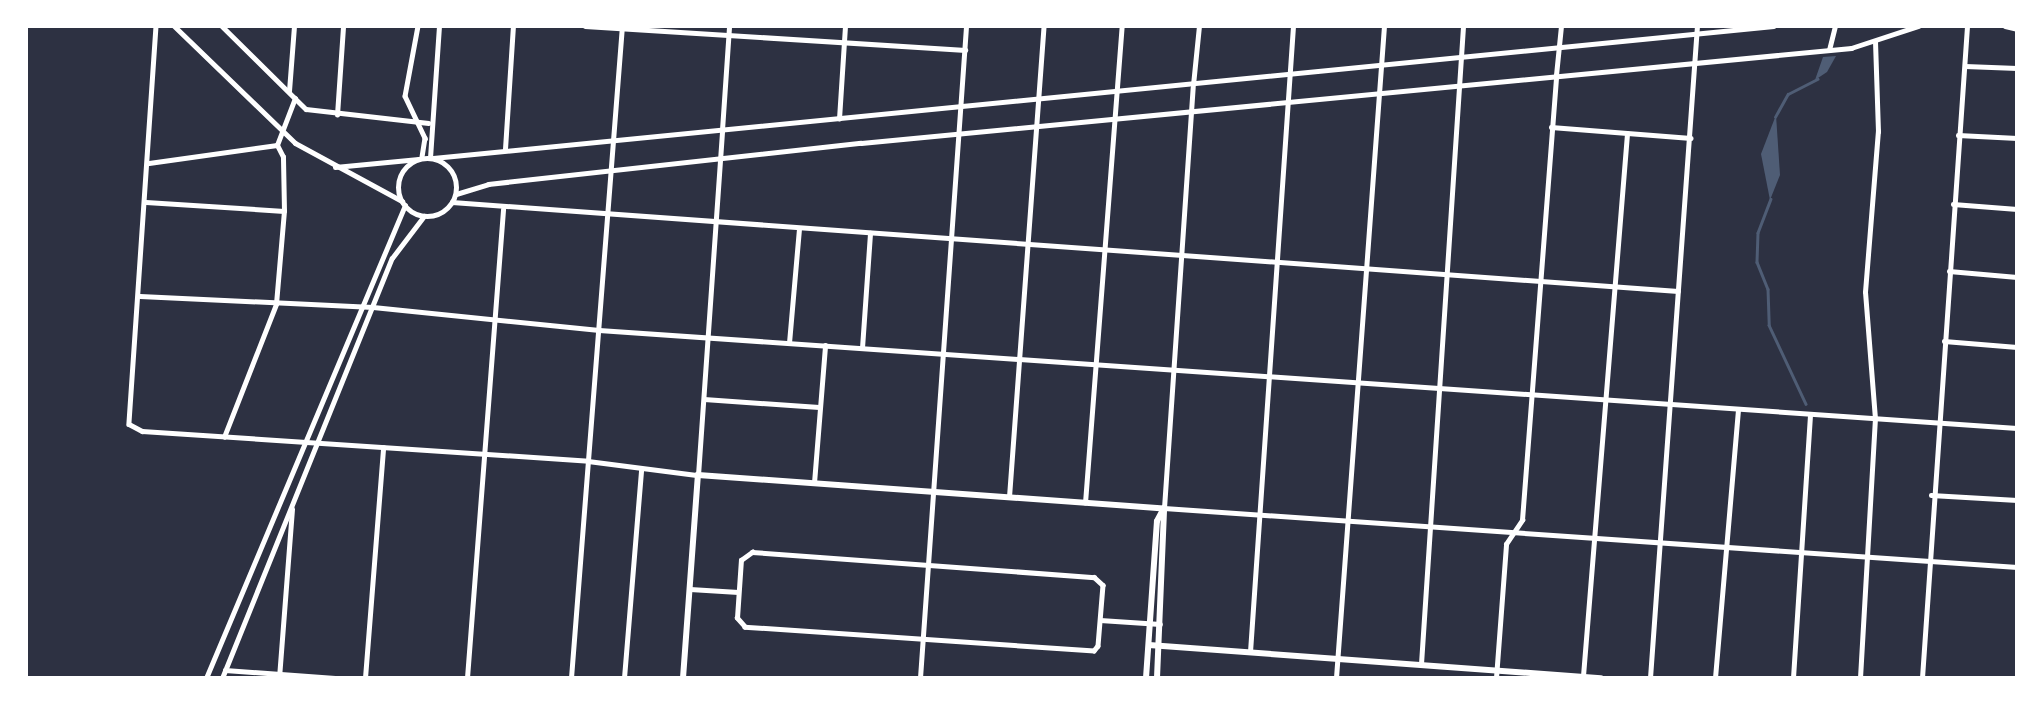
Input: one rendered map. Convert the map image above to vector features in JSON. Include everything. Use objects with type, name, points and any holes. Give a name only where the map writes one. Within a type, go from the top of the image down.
[{"type":"main road","points":[[683,678],[698,475],[1164,508]]},
{"type":"main road","points":[[1146,678],[1157,521],[1164,508]]},
{"type":"main road","points":[[1157,678],[1164,508]]},
{"type":"main road","points":[[1149,645],[1497,674],[1601,678]]},
{"type":"street","points":[[156,26],[130,424],[224,437],[589,461],[641,470],[698,475],[729,26]]},
{"type":"street","points":[[174,26],[285,134],[335,167],[424,216]]},
{"type":"street","points":[[222,26],[312,112],[428,123]]},
{"type":"street","points":[[289,92],[295,26]]},
{"type":"street","points":[[337,115],[343,26]]},
{"type":"street","points":[[206,678],[403,203],[401,176],[421,159],[425,138],[405,96],[418,26]]},
{"type":"street","points":[[432,158],[428,123],[439,26]]},
{"type":"street","points":[[505,149],[513,26]]},
{"type":"street","points":[[584,26],[965,50]]},
{"type":"street","points":[[839,119],[845,26]]},
{"type":"street","points":[[920,678],[966,26]]},
{"type":"street","points":[[1009,497],[1044,26]]},
{"type":"street","points":[[1085,503],[1097,364],[1112,119],[1122,26]]},
{"type":"street","points":[[1199,26],[1164,508],[1260,518],[1514,532],[1727,550],[2017,567]]},
{"type":"street","points":[[1250,652],[1279,262],[1293,26]]},
{"type":"street","points":[[1336,678],[1378,67],[1384,26]]},
{"type":"street","points":[[1421,666],[1449,274],[1462,26]]},
{"type":"street","points":[[1497,674],[1506,544],[1522,520],[1538,282],[1561,26]]},
{"type":"street","points":[[1650,678],[1697,26]]},
{"type":"street","points":[[335,167],[611,139],[1288,78],[1774,26]]},
{"type":"street","points":[[1829,50],[1835,26]]},
{"type":"street","points":[[456,194],[609,170],[720,158],[1829,50],[1875,42],[1918,26]]},
{"type":"street","points":[[1922,678],[1931,495],[1967,26]]},
{"type":"street","points":[[2005,26],[2017,29]]},
{"type":"street","points":[[571,678],[599,330],[611,139],[622,27]]},
{"type":"street","points":[[1860,678],[1875,419],[1865,264],[1878,132],[1875,42]]},
{"type":"street","points":[[1965,66],[2017,68]]},
{"type":"street","points":[[149,163],[277,145],[285,134],[295,98]]},
{"type":"street","points":[[1551,127],[1691,138]]},
{"type":"street","points":[[1583,676],[1609,400],[1627,135]]},
{"type":"street","points":[[1958,135],[2017,138]]},
{"type":"street","points":[[224,437],[276,303],[284,211],[283,157],[277,145]]},
{"type":"street","points":[[432,158],[452,171],[456,194],[452,202]]},
{"type":"street","points":[[146,202],[284,211]]},
{"type":"street","points":[[222,678],[316,444],[404,236],[424,216],[452,202],[607,217],[870,233],[1678,291]]},
{"type":"street","points":[[1953,204],[2017,209]]},
{"type":"street","points":[[467,678],[503,209]]},
{"type":"street","points":[[789,343],[799,229]]},
{"type":"street","points":[[862,348],[870,233]]},
{"type":"street","points":[[1949,271],[2017,277]]},
{"type":"street","points":[[140,296],[373,307],[599,330],[2017,428]]},
{"type":"street","points":[[1944,341],[2017,347]]},
{"type":"street","points":[[814,483],[825,345]]},
{"type":"street","points":[[704,399],[819,407]]},
{"type":"street","points":[[1715,678],[1738,410]]},
{"type":"street","points":[[1793,678],[1810,415]]},
{"type":"street","points":[[365,678],[383,448]]},
{"type":"street","points":[[624,678],[641,470]]},
{"type":"street","points":[[1931,495],[2017,500]]},
{"type":"street","points":[[279,676],[292,506]]},
{"type":"street","points":[[752,552],[927,565],[1094,578],[1103,585],[1094,651],[745,627],[737,618],[741,561],[752,552]]},
{"type":"street","points":[[689,589],[738,592]]},
{"type":"street","points":[[1100,620],[1161,624]]},
{"type":"street","points":[[225,670],[335,678]]},
{"type":"water","points":[[1836,56],[1827,72],[1815,80],[1823,57]]},
{"type":"water","points":[[1776,115],[1780,175],[1770,200],[1761,154]]},
{"type":"waterway","points":[[1775,117],[1788,94],[1817,79]]},
{"type":"waterway","points":[[1771,199],[1758,233],[1757,262],[1768,289],[1769,325],[1806,404]]}]
